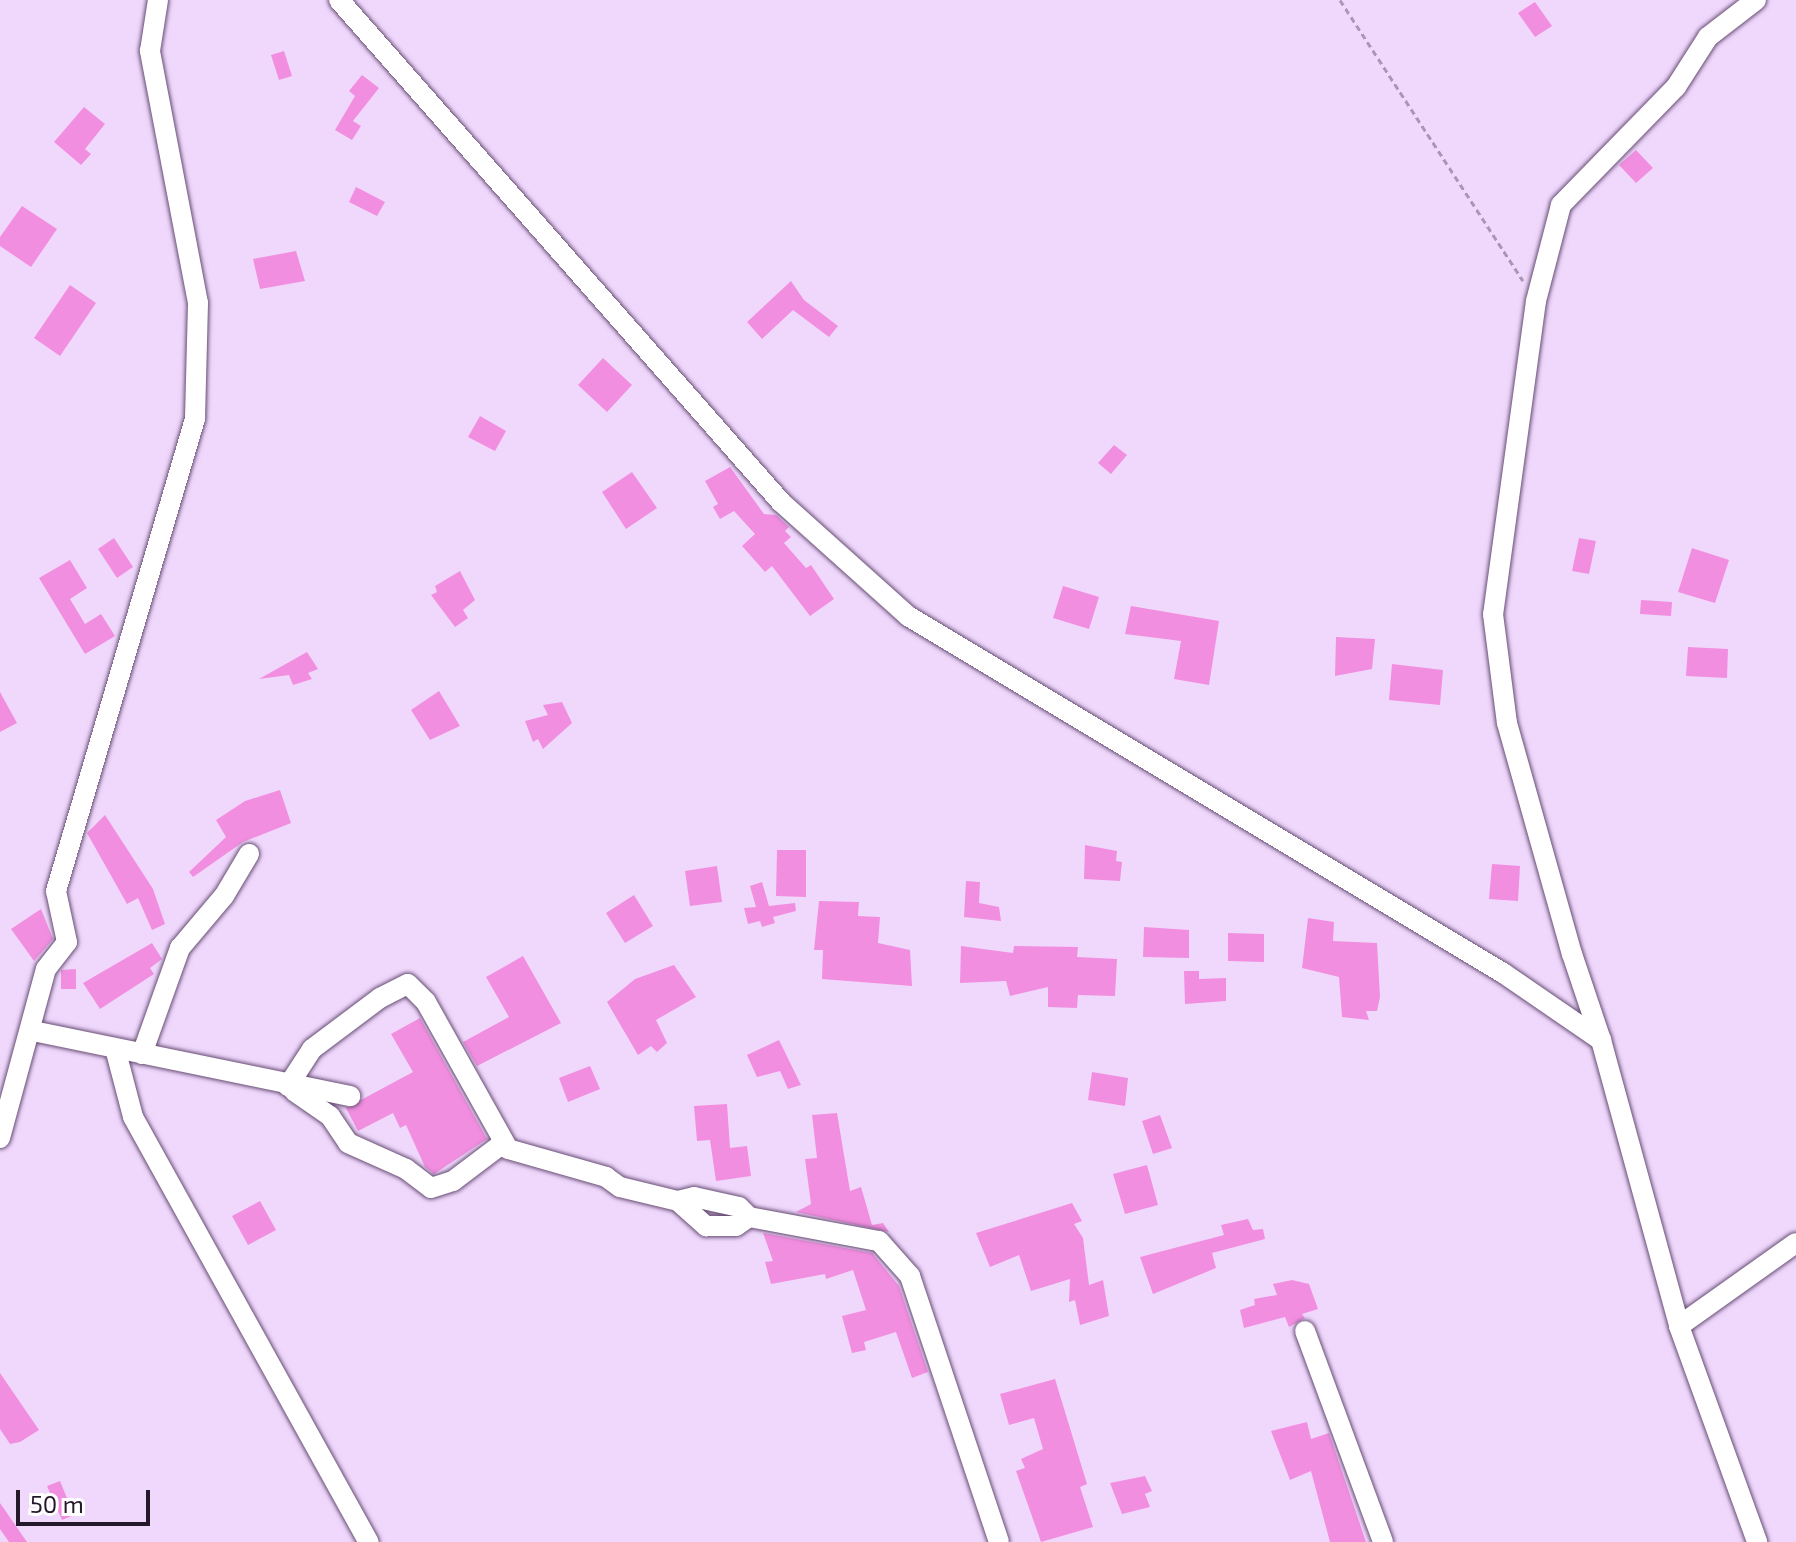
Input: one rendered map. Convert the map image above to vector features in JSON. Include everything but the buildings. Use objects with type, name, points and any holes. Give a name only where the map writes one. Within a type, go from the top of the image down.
[{"type":"street","points":[[0,1138],[33,1031],[46,969],[67,942],[56,891],[195,418],[198,303],[150,51],[158,0]]},
{"type":"street","points":[[339,0],[781,502],[908,616],[1503,973],[1601,1040]]},
{"type":"street","points":[[1756,0],[1708,37],[1676,87],[1561,205],[1536,301],[1493,614],[1507,723],[1601,1040],[1679,1326],[1757,1542]]},
{"type":"street","points":[[142,1054],[180,948],[224,896],[249,854]]},
{"type":"street","points":[[288,1086],[312,1049],[380,998],[408,984],[426,1002],[505,1147],[678,1201],[694,1197],[739,1207],[749,1217],[879,1241],[910,1276],[999,1542]]},
{"type":"street","points":[[33,1031],[93,1040],[116,1052],[142,1054],[288,1086],[350,1096]]},
{"type":"street","points":[[116,1052],[133,1117],[369,1542]]},
{"type":"street","points":[[288,1086],[330,1116],[348,1143],[431,1188],[453,1181],[505,1147]]},
{"type":"street","points":[[1679,1326],[1796,1243]]},
{"type":"street","points":[[1305,1331],[1383,1542]]},
{"type":"path","points":[[1340,0],[1536,301]]}]
